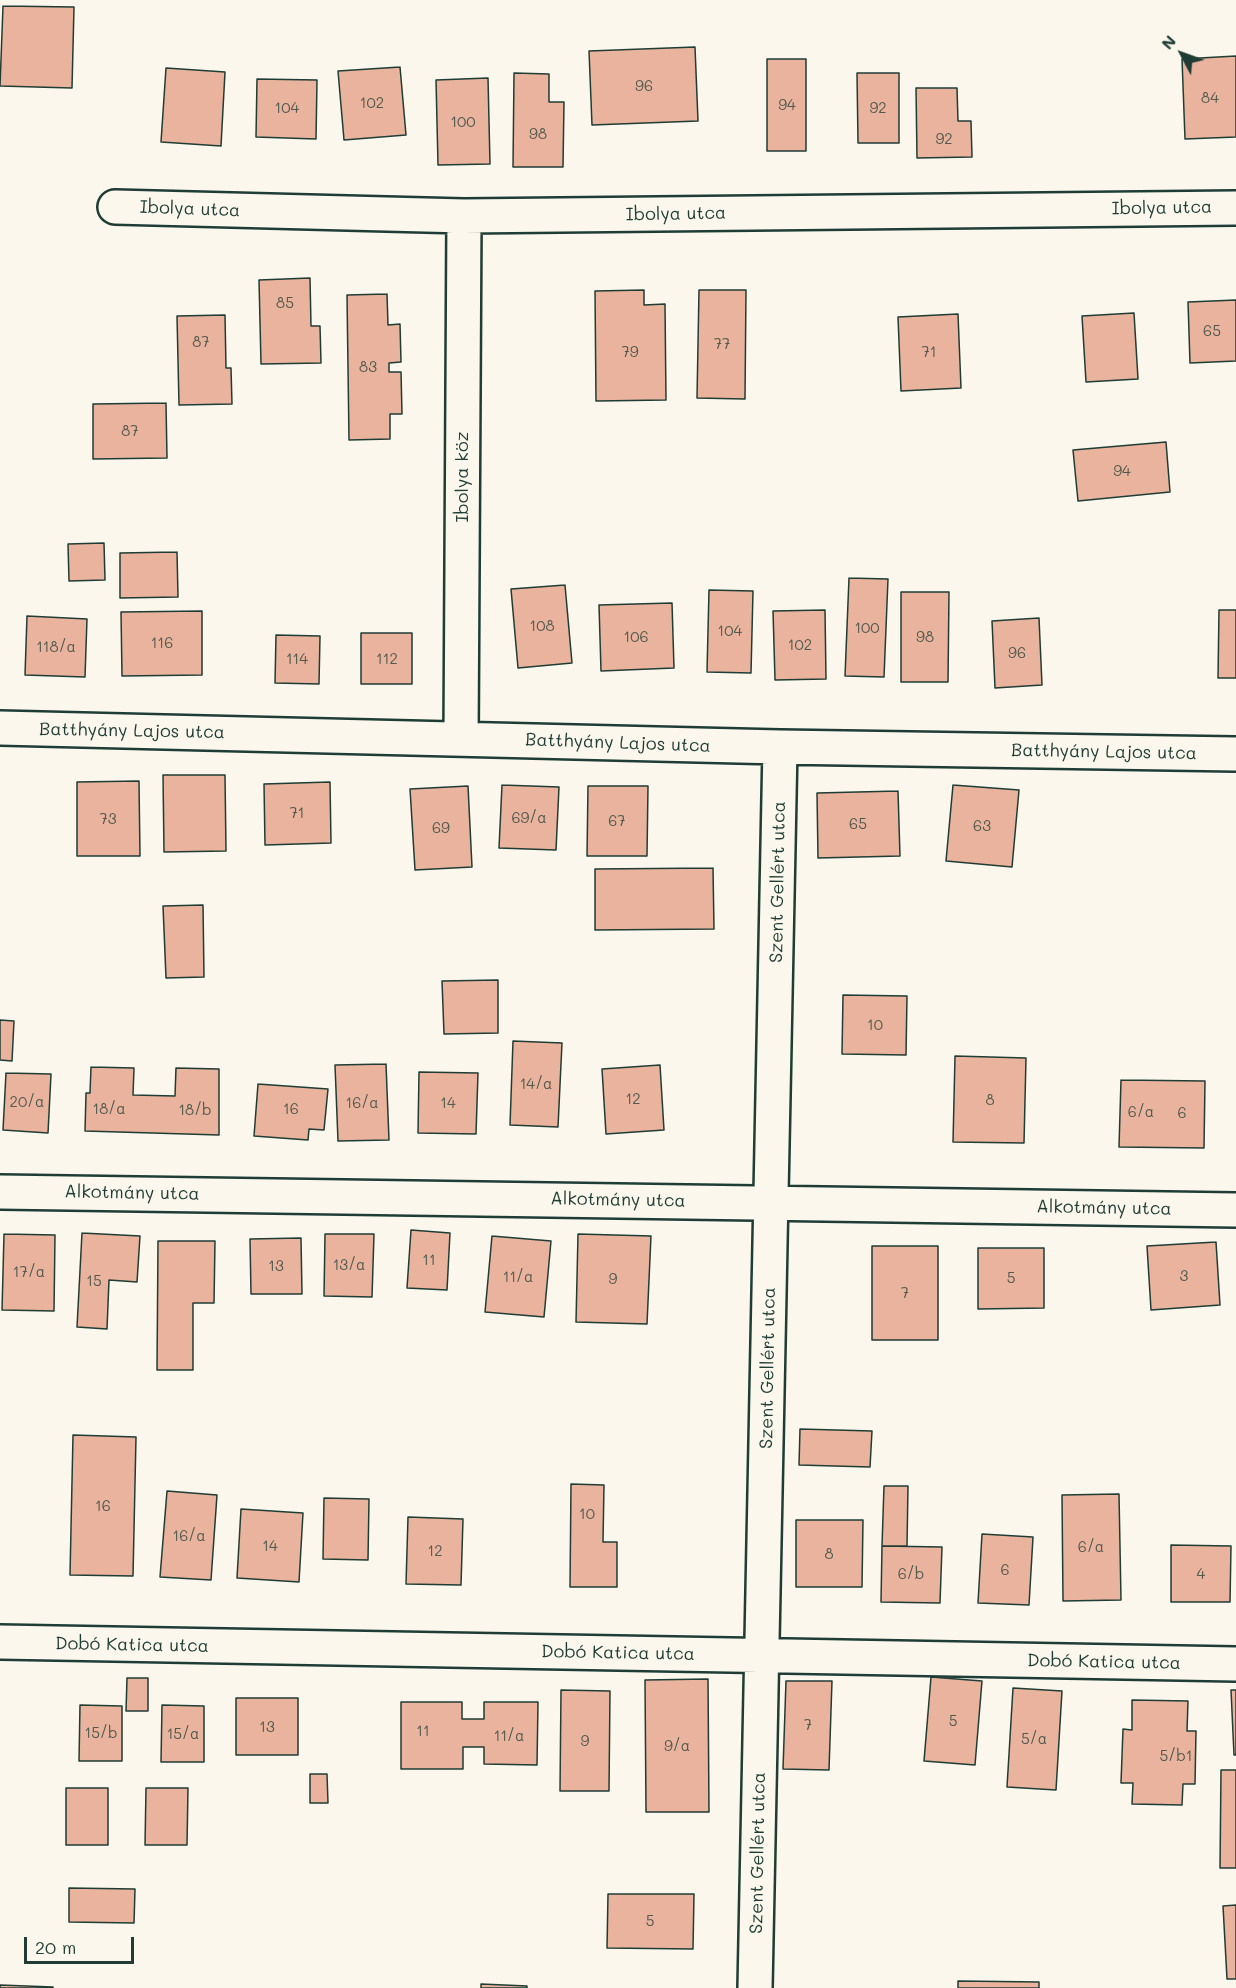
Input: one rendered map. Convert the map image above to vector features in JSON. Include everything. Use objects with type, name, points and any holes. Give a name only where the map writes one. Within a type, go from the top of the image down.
[{"type":"street","name":"Ibolya utca","points":[[115,207],[464,216],[1236,208]]},
{"type":"street","name":"Ibolya köz","points":[[461,739],[464,216]]},
{"type":"street","name":"Batthyány Lajos utca","points":[[0,728],[780,747],[1236,754]]},
{"type":"street","name":"Szent Gellért utca","points":[[755,1988],[780,747]]},
{"type":"street","name":"Alkotmány utca","points":[[0,1192],[1236,1210]]},
{"type":"street","name":"Dobó Katica utca","points":[[0,1642],[1236,1664]]},
{"type":"building","points":[[3,6],[74,7],[72,88],[0,86]]},
{"type":"building","points":[[695,47],[698,121],[592,125],[589,51]]},
{"type":"building","points":[[1236,56],[1236,137],[1185,139],[1182,59]]},
{"type":"building","points":[[767,59],[806,59],[806,151],[767,151]]},
{"type":"building","points":[[400,67],[406,135],[344,140],[338,71]]},
{"type":"building","points":[[166,68],[225,72],[221,146],[161,142]]},
{"type":"building","points":[[514,73],[549,74],[549,102],[564,102],[563,167],[513,167]]},
{"type":"building","points":[[857,73],[899,73],[899,143],[858,143]]},
{"type":"building","points":[[488,78],[490,164],[438,165],[436,80]]},
{"type":"building","points":[[257,79],[317,80],[316,139],[256,137]]},
{"type":"building","points":[[916,88],[957,88],[958,121],[971,121],[972,157],[917,158]]},
{"type":"building","points":[[310,278],[311,326],[320,326],[321,363],[261,364],[259,280]]},
{"type":"building","points":[[644,290],[644,305],[665,304],[666,400],[596,401],[595,291]]},
{"type":"building","points":[[699,290],[746,290],[745,399],[697,398]]},
{"type":"building","points":[[387,294],[388,325],[400,324],[401,362],[389,363],[389,372],[401,372],[402,414],[390,414],[390,439],[349,440],[347,295]]},
{"type":"building","points":[[1236,300],[1236,361],[1190,363],[1188,302]]},
{"type":"building","points":[[1134,313],[1138,379],[1086,382],[1082,316]]},
{"type":"building","points":[[958,314],[961,388],[901,391],[898,317]]},
{"type":"building","points":[[225,315],[226,368],[231,368],[232,404],[179,405],[177,316]]},
{"type":"building","points":[[166,403],[167,458],[93,459],[93,404]]},
{"type":"building","points":[[1166,442],[1170,492],[1078,501],[1073,450]]},
{"type":"building","points":[[104,543],[105,580],[69,581],[68,544]]},
{"type":"building","points":[[177,552],[178,597],[120,598],[120,553]]},
{"type":"building","points":[[849,578],[888,579],[884,677],[845,676]]},
{"type":"building","points":[[565,585],[572,663],[518,668],[511,589]]},
{"type":"building","points":[[709,590],[753,591],[751,673],[707,672]]},
{"type":"building","points":[[901,592],[949,592],[948,682],[901,682]]},
{"type":"building","points":[[672,603],[674,668],[601,671],[599,605]]},
{"type":"building","points":[[825,610],[826,679],[775,680],[773,611]]},
{"type":"building","points":[[1219,610],[1236,610],[1236,678],[1218,678]]},
{"type":"building","points":[[202,611],[202,675],[122,676],[121,612]]},
{"type":"building","points":[[27,616],[87,619],[85,677],[25,675]]},
{"type":"building","points":[[1039,618],[1042,685],[995,688],[992,621]]},
{"type":"building","points":[[361,633],[412,633],[412,684],[361,684]]},
{"type":"building","points":[[276,635],[320,636],[319,684],[275,683]]},
{"type":"building","points":[[163,775],[225,775],[226,851],[164,852]]},
{"type":"building","points":[[139,781],[140,856],[77,856],[77,782]]},
{"type":"building","points":[[330,782],[331,843],[265,845],[264,784]]},
{"type":"building","points":[[502,785],[559,787],[556,850],[499,848]]},
{"type":"building","points":[[953,785],[1019,790],[1012,867],[946,861]]},
{"type":"building","points":[[468,786],[472,867],[415,870],[410,789]]},
{"type":"building","points":[[588,786],[648,786],[647,856],[587,856]]},
{"type":"building","points":[[898,791],[900,856],[818,858],[817,793]]},
{"type":"building","points":[[713,868],[714,929],[595,930],[595,869]]},
{"type":"building","points":[[203,905],[204,977],[166,978],[163,906]]},
{"type":"building","points":[[498,980],[498,1033],[444,1034],[442,981]]},
{"type":"building","points":[[843,995],[907,996],[906,1055],[842,1054]]},
{"type":"building","points":[[0,1020],[14,1021],[12,1061],[0,1060]]},
{"type":"building","points":[[513,1041],[562,1043],[558,1127],[510,1125]]},
{"type":"building","points":[[955,1056],[1026,1058],[1024,1143],[953,1142]]},
{"type":"building","points":[[386,1064],[389,1140],[338,1141],[335,1065]]},
{"type":"building","points":[[660,1065],[664,1130],[606,1134],[602,1069]]},
{"type":"building","points":[[91,1067],[134,1068],[133,1095],[175,1096],[176,1068],[219,1069],[219,1135],[85,1131],[86,1093],[90,1093]]},
{"type":"building","points":[[419,1072],[478,1073],[476,1134],[418,1133]]},
{"type":"building","points":[[6,1073],[51,1074],[48,1133],[3,1130]]},
{"type":"building","points":[[1121,1080],[1205,1081],[1204,1148],[1119,1147]]},
{"type":"building","points":[[258,1084],[328,1089],[324,1130],[309,1129],[308,1140],[254,1136]]},
{"type":"building","points":[[411,1230],[450,1233],[447,1290],[407,1288]]},
{"type":"building","points":[[82,1233],[140,1236],[137,1282],[109,1280],[107,1329],[77,1327]]},
{"type":"building","points":[[4,1234],[55,1235],[54,1311],[2,1310]]},
{"type":"building","points":[[325,1234],[374,1234],[372,1297],[324,1296]]},
{"type":"building","points":[[578,1234],[651,1236],[647,1324],[576,1322]]},
{"type":"building","points":[[492,1236],[551,1241],[544,1317],[485,1312]]},
{"type":"building","points":[[301,1238],[302,1294],[251,1294],[250,1239]]},
{"type":"building","points":[[158,1241],[215,1241],[214,1303],[193,1303],[193,1370],[157,1370]]},
{"type":"building","points":[[1216,1242],[1220,1305],[1151,1310],[1147,1246]]},
{"type":"building","points":[[872,1246],[938,1246],[938,1340],[872,1340]]},
{"type":"building","points":[[978,1248],[1044,1248],[1044,1308],[978,1309]]},
{"type":"building","points":[[800,1429],[872,1431],[870,1467],[799,1465]]},
{"type":"building","points":[[73,1435],[136,1437],[133,1576],[70,1575]]},
{"type":"building","points":[[571,1484],[604,1485],[603,1542],[617,1542],[617,1587],[570,1587]]},
{"type":"building","points":[[884,1486],[908,1486],[907,1546],[882,1546]]},
{"type":"building","points":[[167,1491],[217,1495],[211,1580],[160,1577]]},
{"type":"building","points":[[1119,1494],[1121,1600],[1063,1601],[1062,1495]]},
{"type":"building","points":[[324,1498],[369,1499],[368,1560],[323,1559]]},
{"type":"building","points":[[241,1509],[303,1513],[299,1582],[237,1578]]},
{"type":"building","points":[[408,1517],[463,1519],[461,1585],[406,1584]]},
{"type":"building","points":[[796,1520],[863,1520],[862,1587],[796,1587]]},
{"type":"building","points":[[982,1534],[1033,1537],[1029,1605],[978,1603]]},
{"type":"building","points":[[1171,1545],[1231,1546],[1230,1602],[1171,1602]]},
{"type":"building","points":[[882,1546],[942,1547],[940,1603],[881,1602]]},
{"type":"building","points":[[931,1677],[982,1681],[975,1765],[924,1761]]},
{"type":"building","points":[[127,1678],[148,1678],[148,1711],[126,1711]]},
{"type":"building","points":[[708,1679],[709,1812],[646,1812],[645,1680]]},
{"type":"building","points":[[786,1681],[832,1681],[829,1770],[783,1769]]},
{"type":"building","points":[[1013,1688],[1062,1691],[1056,1790],[1007,1787]]},
{"type":"building","points":[[561,1690],[610,1691],[609,1791],[560,1791]]},
{"type":"building","points":[[1231,1690],[1236,1690],[1236,1755],[1234,1755]]},
{"type":"building","points":[[236,1698],[298,1698],[298,1755],[236,1755]]},
{"type":"building","points":[[1132,1700],[1188,1701],[1187,1731],[1196,1731],[1195,1784],[1183,1784],[1182,1805],[1132,1804],[1133,1783],[1121,1783],[1123,1729],[1132,1730]]},
{"type":"building","points":[[401,1702],[462,1702],[462,1719],[484,1719],[484,1702],[538,1702],[537,1765],[484,1764],[484,1747],[463,1747],[463,1769],[401,1769]]},
{"type":"building","points":[[80,1705],[122,1706],[122,1761],[79,1761]]},
{"type":"building","points":[[162,1705],[204,1706],[204,1762],[161,1762]]},
{"type":"building","points":[[1221,1770],[1236,1770],[1236,1868],[1220,1868]]},
{"type":"building","points":[[310,1774],[327,1774],[328,1803],[310,1803]]},
{"type":"building","points":[[66,1788],[108,1788],[108,1845],[66,1845]]},
{"type":"building","points":[[146,1788],[188,1788],[187,1845],[145,1845]]},
{"type":"building","points":[[69,1888],[135,1889],[134,1923],[69,1922]]},
{"type":"building","points":[[608,1894],[694,1894],[693,1949],[607,1948]]},
{"type":"building","points":[[1236,1905],[1236,1979],[1227,1979],[1223,1906]]},
{"type":"building","points":[[958,1981],[1039,1982],[1039,1988],[958,1988]]},
{"type":"building","points":[[481,1984],[527,1986],[527,1988],[481,1988]]},
{"type":"building","points":[[0,1985],[53,1987],[53,1988],[0,1988]]}]
